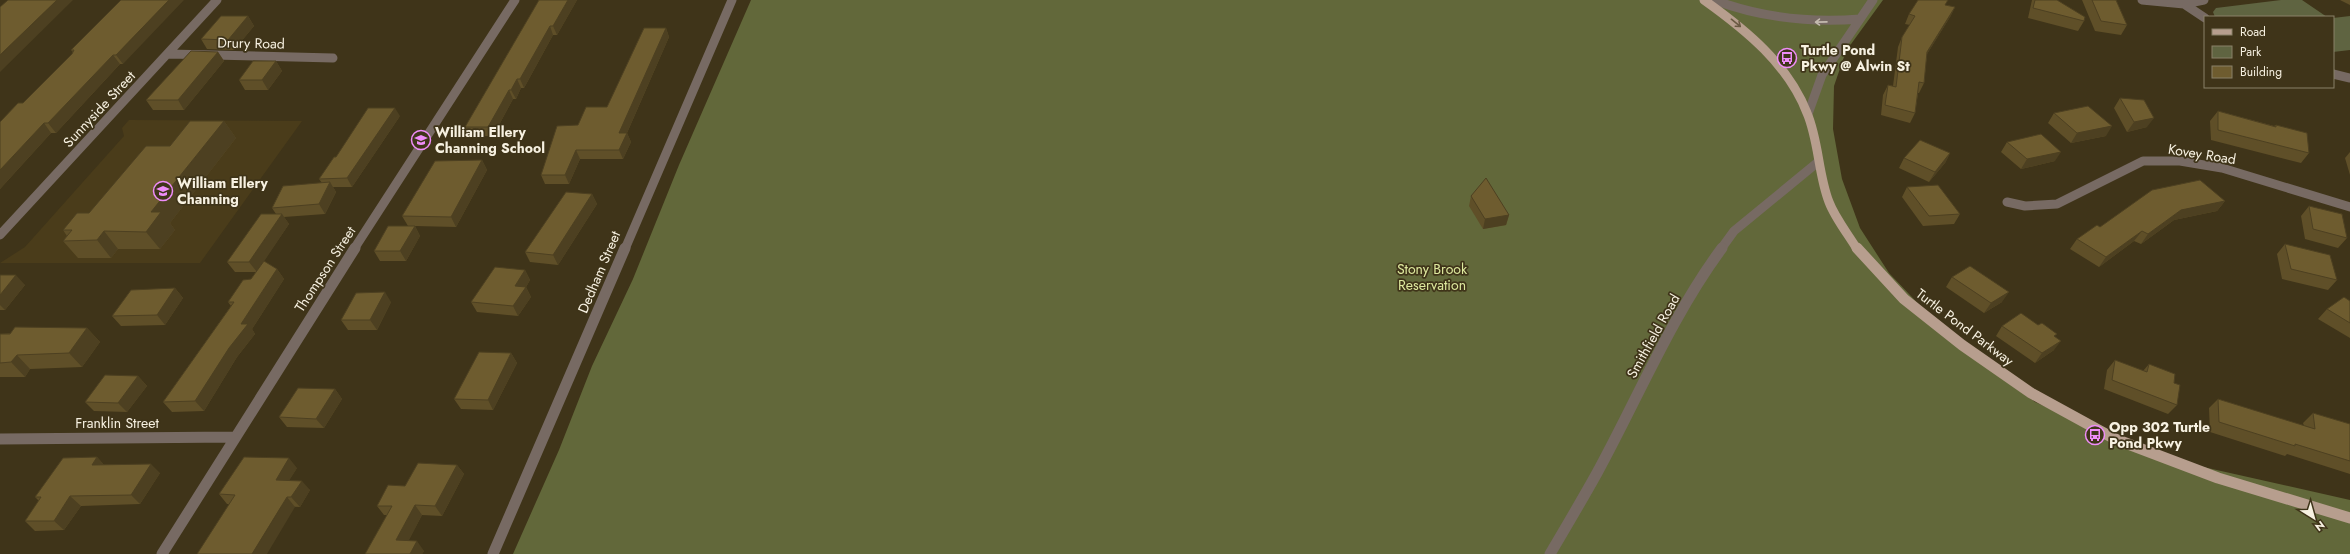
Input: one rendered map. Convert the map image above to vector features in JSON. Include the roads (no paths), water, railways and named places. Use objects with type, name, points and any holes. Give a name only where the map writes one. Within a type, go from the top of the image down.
[{"type":"main road","name":"Turtle Pond Parkway","points":[[1704,0],[1736,23],[1769,54],[1793,83],[1808,114],[1818,162],[1829,202],[1858,250],[1904,298],[1962,345],[2031,393],[2116,440],[2218,478],[2350,518]]},
{"type":"street","name":"Sunnyside Street","points":[[0,236],[169,54],[217,0]]},
{"type":"street","name":"Thompson Street","points":[[162,554],[234,437],[515,0]]},
{"type":"street","name":"Dedham Street","points":[[493,554],[732,0]]},
{"type":"street","points":[[1714,0],[1752,13],[1779,19],[1803,22],[1860,19]]},
{"type":"street","points":[[1808,114],[1822,75],[1873,0]]},
{"type":"street","points":[[2142,0],[2184,4],[2204,0]]},
{"type":"street","points":[[2184,4],[2204,17]]},
{"type":"street","name":"Drury Road","points":[[169,54],[333,58]]},
{"type":"street","points":[[2334,74],[2350,78]]},
{"type":"street","name":"Kovey Road","points":[[2007,202],[2025,206],[2057,204],[2143,161],[2180,161],[2222,168],[2350,207]]},
{"type":"street","name":"Smithfield Road","points":[[1550,554],[1597,473],[1642,384],[1707,268],[1734,231],[1818,162]]},
{"type":"street","name":"Franklin Street","points":[[0,439],[234,437]]},
{"type":"place","name":"Turtle Pond Pkwy @ Alwin St","points":[[1787,58]]},
{"type":"place","name":"William Ellery Channing School","points":[[421,140]]},
{"type":"place","name":"William Ellery Channing","points":[[163,191]]},
{"type":"place","name":"Opp 302 Turtle Pond Pkwy","points":[[2095,435]]},
{"type":"park label","name":"Stony Brook Reservation","points":[[1432,278]]}]
